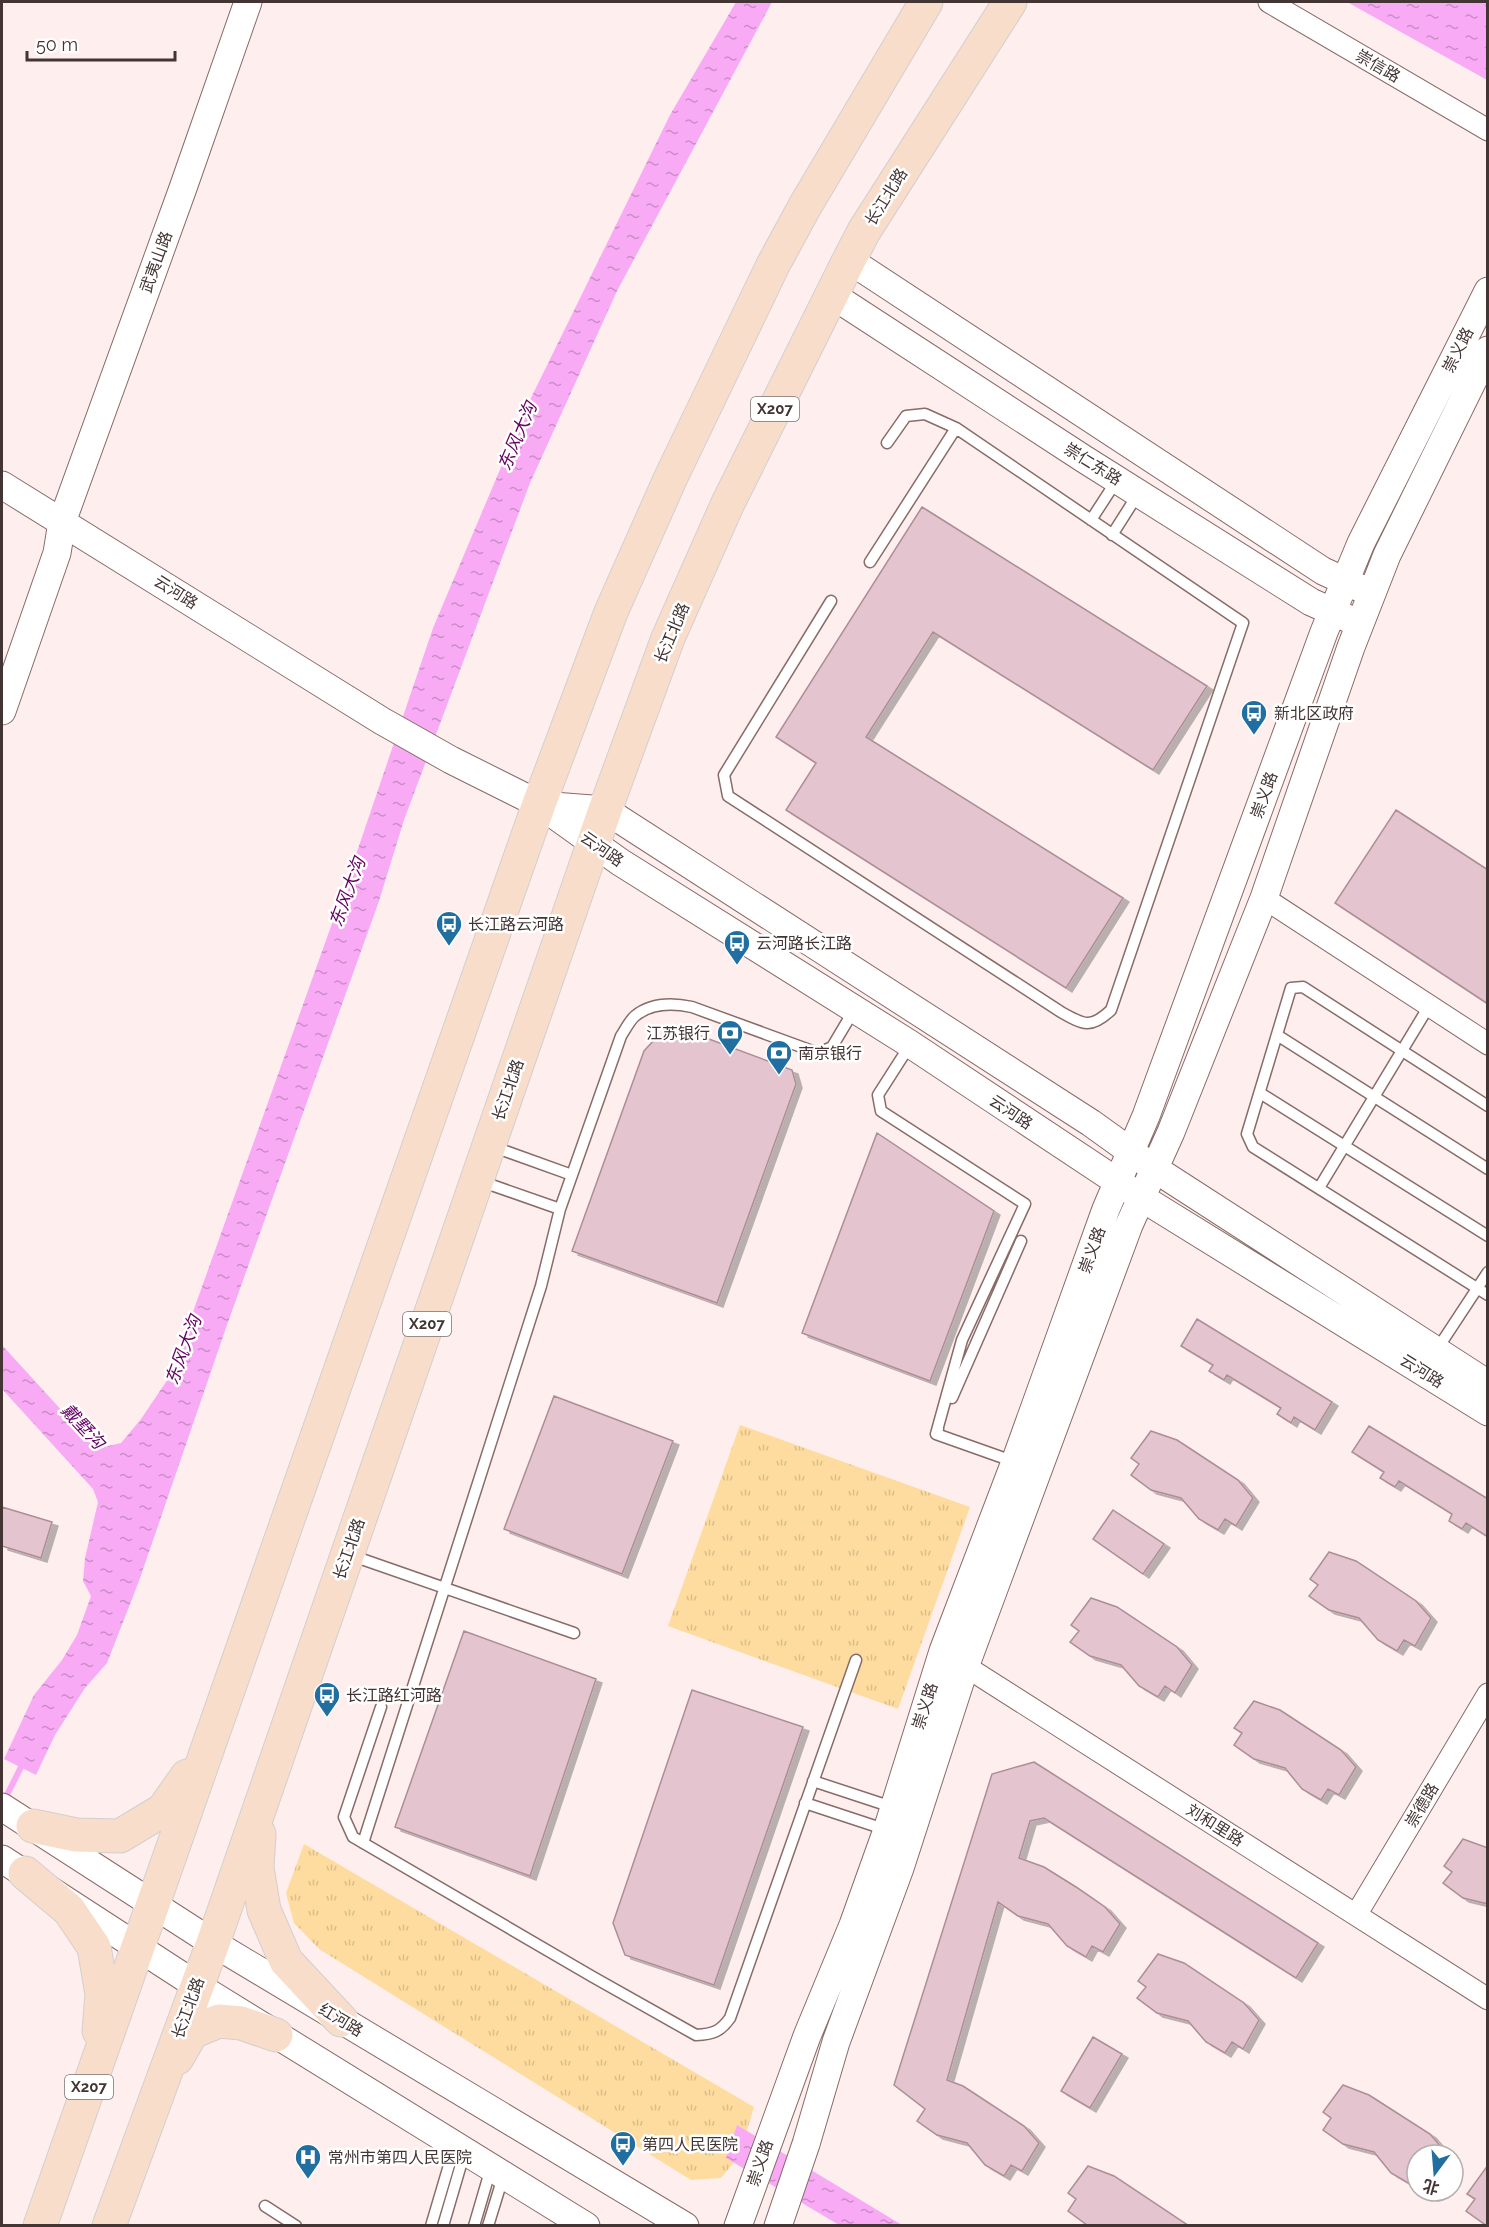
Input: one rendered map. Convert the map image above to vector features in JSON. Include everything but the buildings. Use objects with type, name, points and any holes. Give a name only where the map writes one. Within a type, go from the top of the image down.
[{"type":"main road","name":"X207","points":[[40,2226],[539,804],[616,602],[671,477],[768,275],[805,206],[926,2]]},
{"type":"main road","name":"长江北路","points":[[109,2226],[213,1943],[605,810],[668,638],[728,503],[864,231],[1010,2]]},
{"type":"main road","points":[[33,1826],[76,1835],[120,1836],[163,1810],[209,1745]]},
{"type":"main road","points":[[260,1805],[257,1868],[264,1910],[286,1961],[341,2020]]},
{"type":"main road","points":[[13,1866],[69,1910],[94,1947],[102,1995],[96,2067]]},
{"type":"main road","points":[[153,2102],[192,2032],[219,2021],[241,2023],[276,2035]]},
{"type":"street","name":"武夷山路","points":[[2,711],[57,553],[62,522],[248,2]]},
{"type":"street","name":"崇信路","points":[[1269,2],[1488,130]]},
{"type":"street","points":[[849,260],[1323,571],[1372,594]]},
{"type":"street","name":"崇义路","points":[[742,2214],[770,2132],[853,1924],[943,1651],[1016,1462],[1102,1220],[1131,1152],[1332,612],[1361,543],[1488,291]]},
{"type":"street","name":"崇仁东路","points":[[832,295],[1311,602],[1360,625]]},
{"type":"street","name":"崇义路","points":[[779,2222],[806,2144],[836,2042],[900,1868],[965,1666],[1125,1236],[1155,1168],[1264,898],[1372,594],[1388,555],[1488,350]]},
{"type":"street","name":"云河路","points":[[2,485],[382,721],[451,760],[539,804],[620,862],[910,1044],[1142,1198],[1488,1412]]},
{"type":"street","name":"武夷山路","points":[[2,659],[41,544],[62,522]]},
{"type":"street","name":"云河路","points":[[539,804],[605,810],[1091,1124],[1436,1352],[1488,1383]]},
{"type":"street","points":[[1264,898],[1488,1044]]},
{"type":"street","name":"刘和里路","points":[[943,1651],[1488,1999]]},
{"type":"street","name":"崇德路","points":[[1356,1915],[1488,1694]]},
{"type":"street","name":"红河路","points":[[2,1808],[213,1943],[685,2226]]},
{"type":"street","points":[[13,1866],[196,1985],[586,2226]]},
{"type":"lane","points":[[831,601],[724,775],[728,796],[1061,1012],[1081,1023],[1099,1021],[1111,1010],[1243,623],[956,428],[925,414],[906,416],[887,443]]},
{"type":"lane","points":[[870,562],[956,428]]},
{"type":"lane","points":[[1091,520],[1128,486]]},
{"type":"lane","points":[[1113,534],[1128,486]]},
{"type":"lane","points":[[1488,1106],[1303,987],[1292,988],[1247,1134],[1253,1147],[1488,1295]]},
{"type":"lane","points":[[363,1843],[541,1286],[561,1209],[621,1036],[635,1016],[654,1006],[674,1003],[692,1007],[818,1053],[832,1047],[855,1009]]},
{"type":"lane","points":[[1319,1188],[1429,1006]]},
{"type":"lane","points":[[1277,1035],[1488,1169]]},
{"type":"lane","points":[[910,1044],[878,1095],[881,1111],[1025,1204],[962,1340],[936,1434]]},
{"type":"lane","points":[[1260,1093],[1488,1236]]},
{"type":"lane","points":[[489,1145],[572,1175]]},
{"type":"lane","points":[[477,1180],[561,1209]]},
{"type":"lane","points":[[936,1434],[1021,1242]]},
{"type":"lane","points":[[1436,1352],[1488,1272]]},
{"type":"lane","points":[[936,1434],[1016,1462]]},
{"type":"lane","points":[[347,1554],[574,1633]]},
{"type":"lane","points":[[381,1707],[344,1816],[353,1837],[696,2035],[711,2034],[722,2029],[729,2018],[856,1660]]},
{"type":"lane","points":[[813,1781],[889,1819]]},
{"type":"lane","points":[[805,1803],[889,1819]]},
{"type":"lane","points":[[431,2226],[460,2148]]},
{"type":"lane","points":[[443,2226],[460,2148]]},
{"type":"lane","points":[[474,2226],[498,2171]]},
{"type":"lane","points":[[488,2226],[498,2171]]},
{"type":"lane","points":[[265,2206],[296,2226]]},
{"type":"green space","points":[[740,1425],[970,1507],[898,1709],[668,1626]]},
{"type":"green space","points":[[304,1844],[754,2107],[739,2156],[721,2178],[691,2180],[319,1949],[294,1923],[286,1893]]},
{"type":"water","points":[[736,2],[772,2],[617,291],[530,483],[404,820],[379,901],[227,1325],[139,1581],[107,1663],[85,1688],[55,1735],[36,1775],[4,1759],[34,1695],[62,1660],[77,1635],[91,1596],[83,1581],[85,1558],[98,1502],[93,1489],[2,1389],[2,1345],[85,1436],[100,1448],[121,1443],[141,1419],[170,1376],[344,890],[433,628],[526,408],[670,115]]},
{"type":"water","points":[[1347,2],[1487,2],[1487,80]]},
{"type":"water","points":[[737,2125],[902,2225],[839,2225],[726,2158]]},
{"type":"waterway","name":"东风大沟","points":[[4,1801],[24,1761]]},
{"type":"place","name":"新北区政府","points":[[1254,736]]},
{"type":"place","name":"长江路云河路","points":[[449,947]]},
{"type":"place","name":"云河路长江路","points":[[737,966]]},
{"type":"place","name":"江苏银行","points":[[730,1056]]},
{"type":"place","name":"南京银行","points":[[779,1076]]},
{"type":"place","name":"长江路红河路","points":[[327,1718]]},
{"type":"place","name":"第四人民医院","points":[[623,2167]]},
{"type":"place","name":"常州市第四人民医院","points":[[308,2180]]},
{"type":"water label","name":"戴墅沟","points":[[83,1426]]}]
